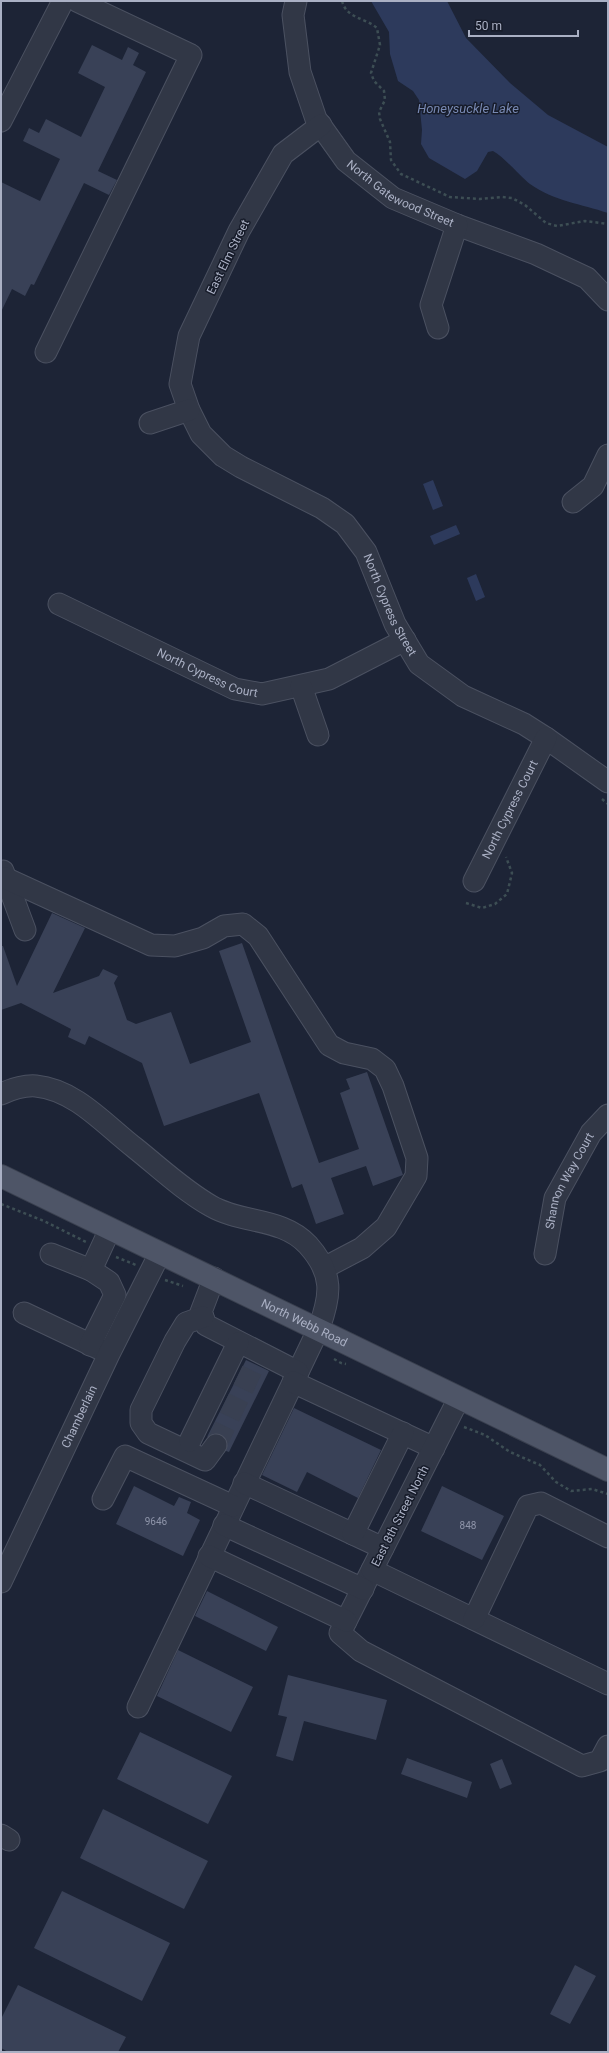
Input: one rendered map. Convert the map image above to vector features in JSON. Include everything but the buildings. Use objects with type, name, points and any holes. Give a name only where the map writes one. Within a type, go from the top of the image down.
[{"type":"main road","name":"North Webb Road","points":[[1,1176],[318,1328],[608,1470]]},
{"type":"street","points":[[1,121],[63,1]]},
{"type":"street","points":[[46,352],[190,55],[77,1]]},
{"type":"street","name":"North Gatewood Street","points":[[296,1],[293,15],[300,72],[316,119],[346,161],[393,198],[457,225],[536,254],[586,278],[608,300]]},
{"type":"street","name":"East Elm Street","points":[[189,410],[180,384],[189,336],[192,329],[239,231],[283,154],[321,125]]},
{"type":"street","points":[[438,328],[431,305],[457,225]]},
{"type":"street","points":[[150,422],[189,410]]},
{"type":"street","name":"North Cypress Street","points":[[189,410],[201,434],[223,456],[241,467],[322,508],[345,524],[366,552],[395,624],[419,664],[462,696],[524,724],[608,782]]},
{"type":"street","points":[[573,502],[593,486],[608,455]]},
{"type":"street","name":"North Cypress Court","points":[[59,604],[235,689],[262,694],[329,679],[405,640]]},
{"type":"street","points":[[301,686],[318,736]]},
{"type":"street","name":"North Cypress Court","points":[[474,881],[546,738]]},
{"type":"street","points":[[3,872],[25,930]]},
{"type":"street","points":[[3,872],[151,945],[175,946],[203,938],[224,926],[243,924],[258,936],[329,1045],[344,1053],[372,1059],[385,1069],[393,1086],[417,1158],[416,1176],[386,1227],[362,1248],[324,1268]]},
{"type":"street","points":[[1,1094],[21,1087],[37,1086],[68,1096],[97,1115],[188,1192],[212,1207],[232,1216],[264,1221],[283,1228],[308,1245],[324,1268],[329,1280],[326,1306],[318,1328],[138,1707]]},
{"type":"street","name":"Shannon Way Court","points":[[545,1254],[555,1198],[591,1133],[608,1115]]},
{"type":"street","points":[[91,1270],[110,1229]]},
{"type":"street","name":"Chamberlain","points":[[2,1578],[160,1253]]},
{"type":"street","points":[[51,1254],[91,1270],[109,1282],[115,1295],[90,1345]]},
{"type":"street","points":[[214,1278],[201,1312],[206,1326],[238,1342],[258,1359],[434,1448]]},
{"type":"street","points":[[24,1313],[110,1354]]},
{"type":"street","points":[[202,1317],[186,1323],[175,1341],[141,1410],[141,1423],[148,1433],[205,1460],[216,1445]]},
{"type":"street","points":[[190,1441],[238,1342]]},
{"type":"street","name":"East 8th Street North","points":[[343,1627],[459,1398]]},
{"type":"street","points":[[353,1534],[403,1433]]},
{"type":"street","points":[[103,1499],[125,1456],[233,1506]]},
{"type":"street","points":[[244,1483],[383,1548]]},
{"type":"street","points":[[474,1619],[528,1506],[540,1503],[608,1537]]},
{"type":"street","points":[[224,1525],[362,1589]]},
{"type":"street","points":[[209,1556],[343,1627],[361,1651],[582,1766],[600,1761],[608,1746]]},
{"type":"street","points":[[372,1570],[608,1684]]},
{"type":"path","points":[[342,1],[344,9],[352,17],[369,21],[377,28],[380,45],[371,73],[374,81],[384,91],[385,100],[378,112],[390,142],[390,160],[401,174],[450,197],[480,199],[502,197],[512,198],[525,204],[546,223],[557,226],[585,221],[608,224]]},
{"type":"path","points":[[466,903],[482,908],[495,904],[507,894],[512,873],[506,858],[509,852]]},
{"type":"path","points":[[1,1204],[44,1221],[87,1243]]},
{"type":"path","points":[[115,1256],[140,1266]]},
{"type":"path","points":[[163,1279],[188,1287]]},
{"type":"path","points":[[464,1427],[485,1435],[510,1452],[540,1465],[556,1482],[571,1491],[592,1489],[608,1494]]},
{"type":"water","name":"Honeysuckle Lake","points":[[371,1],[447,1],[466,38],[510,83],[548,115],[608,147],[608,213],[568,202],[539,190],[530,184],[502,157],[493,151],[488,152],[477,171],[465,179],[429,158],[421,144],[422,130],[419,100],[413,91],[398,81],[390,54],[389,32]]},
{"type":"water","points":[[433,480],[443,506],[433,510],[423,484]]},
{"type":"water","points":[[456,525],[460,534],[434,545],[430,536]]},
{"type":"water","points":[[476,574],[485,597],[476,601],[467,578]]},
{"type":"tunnel","points":[[216,1445],[255,1364]]}]
